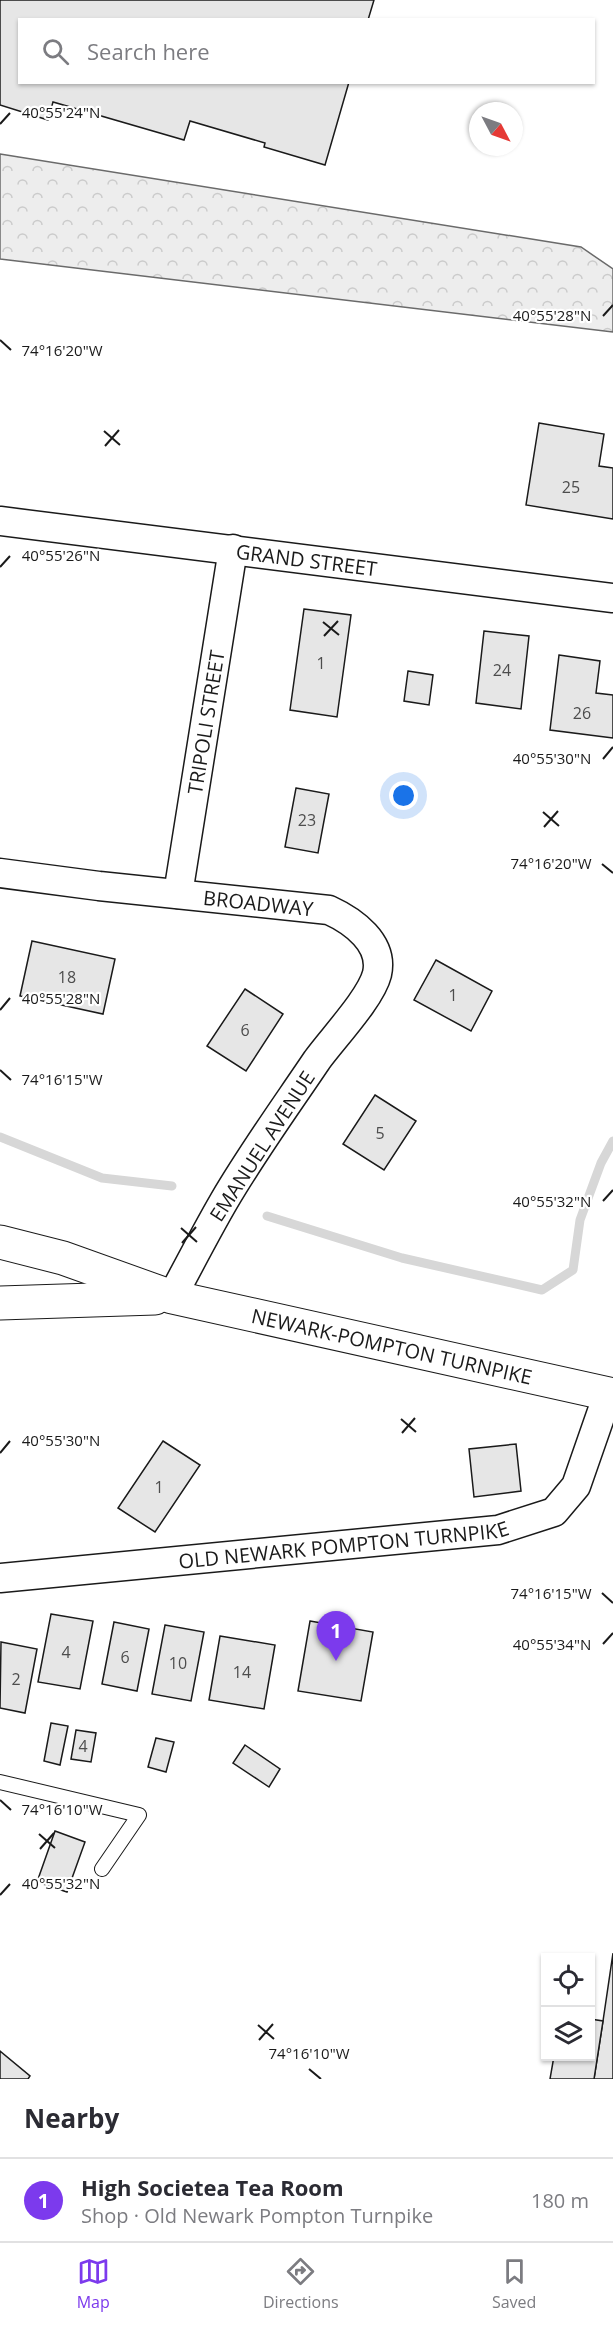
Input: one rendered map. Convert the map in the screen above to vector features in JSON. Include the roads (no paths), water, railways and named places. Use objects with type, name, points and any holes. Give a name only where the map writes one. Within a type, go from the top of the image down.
[{"type":"main road","name":"NEWARK-POMPTON TURNPIKE","points":[[0,1242],[63,1258],[172,1298],[611,1394]]},
{"type":"main road","name":"NEWARK-POMPTON TURNPIKE","points":[[0,1303],[172,1298]]},
{"type":"street","name":"GRAND STREET","points":[[0,521],[613,598]]},
{"type":"street","name":"TRIPOLI STREET","points":[[178,894],[233,549]]},
{"type":"street","name":"BROADWAY","points":[[0,873],[329,910],[349,919],[365,934],[375,953],[378,972],[371,988],[319,1057]]},
{"type":"street","name":"EMANUEL AVENUE","points":[[172,1298],[225,1200],[319,1057]]},
{"type":"street","name":"OLD NEWARK POMPTON TURNPIKE","points":[[0,1578],[498,1530],[554,1512],[576,1486],[611,1394]]},
{"type":"lane","points":[[0,1782],[139,1815],[102,1869]]},
{"type":"waterway","points":[[0,1137],[102,1178],[172,1186]]},
{"type":"waterway","points":[[267,1216],[402,1258],[542,1290],[573,1270],[580,1220],[601,1163],[613,1141]]},
{"type":"place","name":"High Societea Tea Room","points":[[336,1661]]}]
